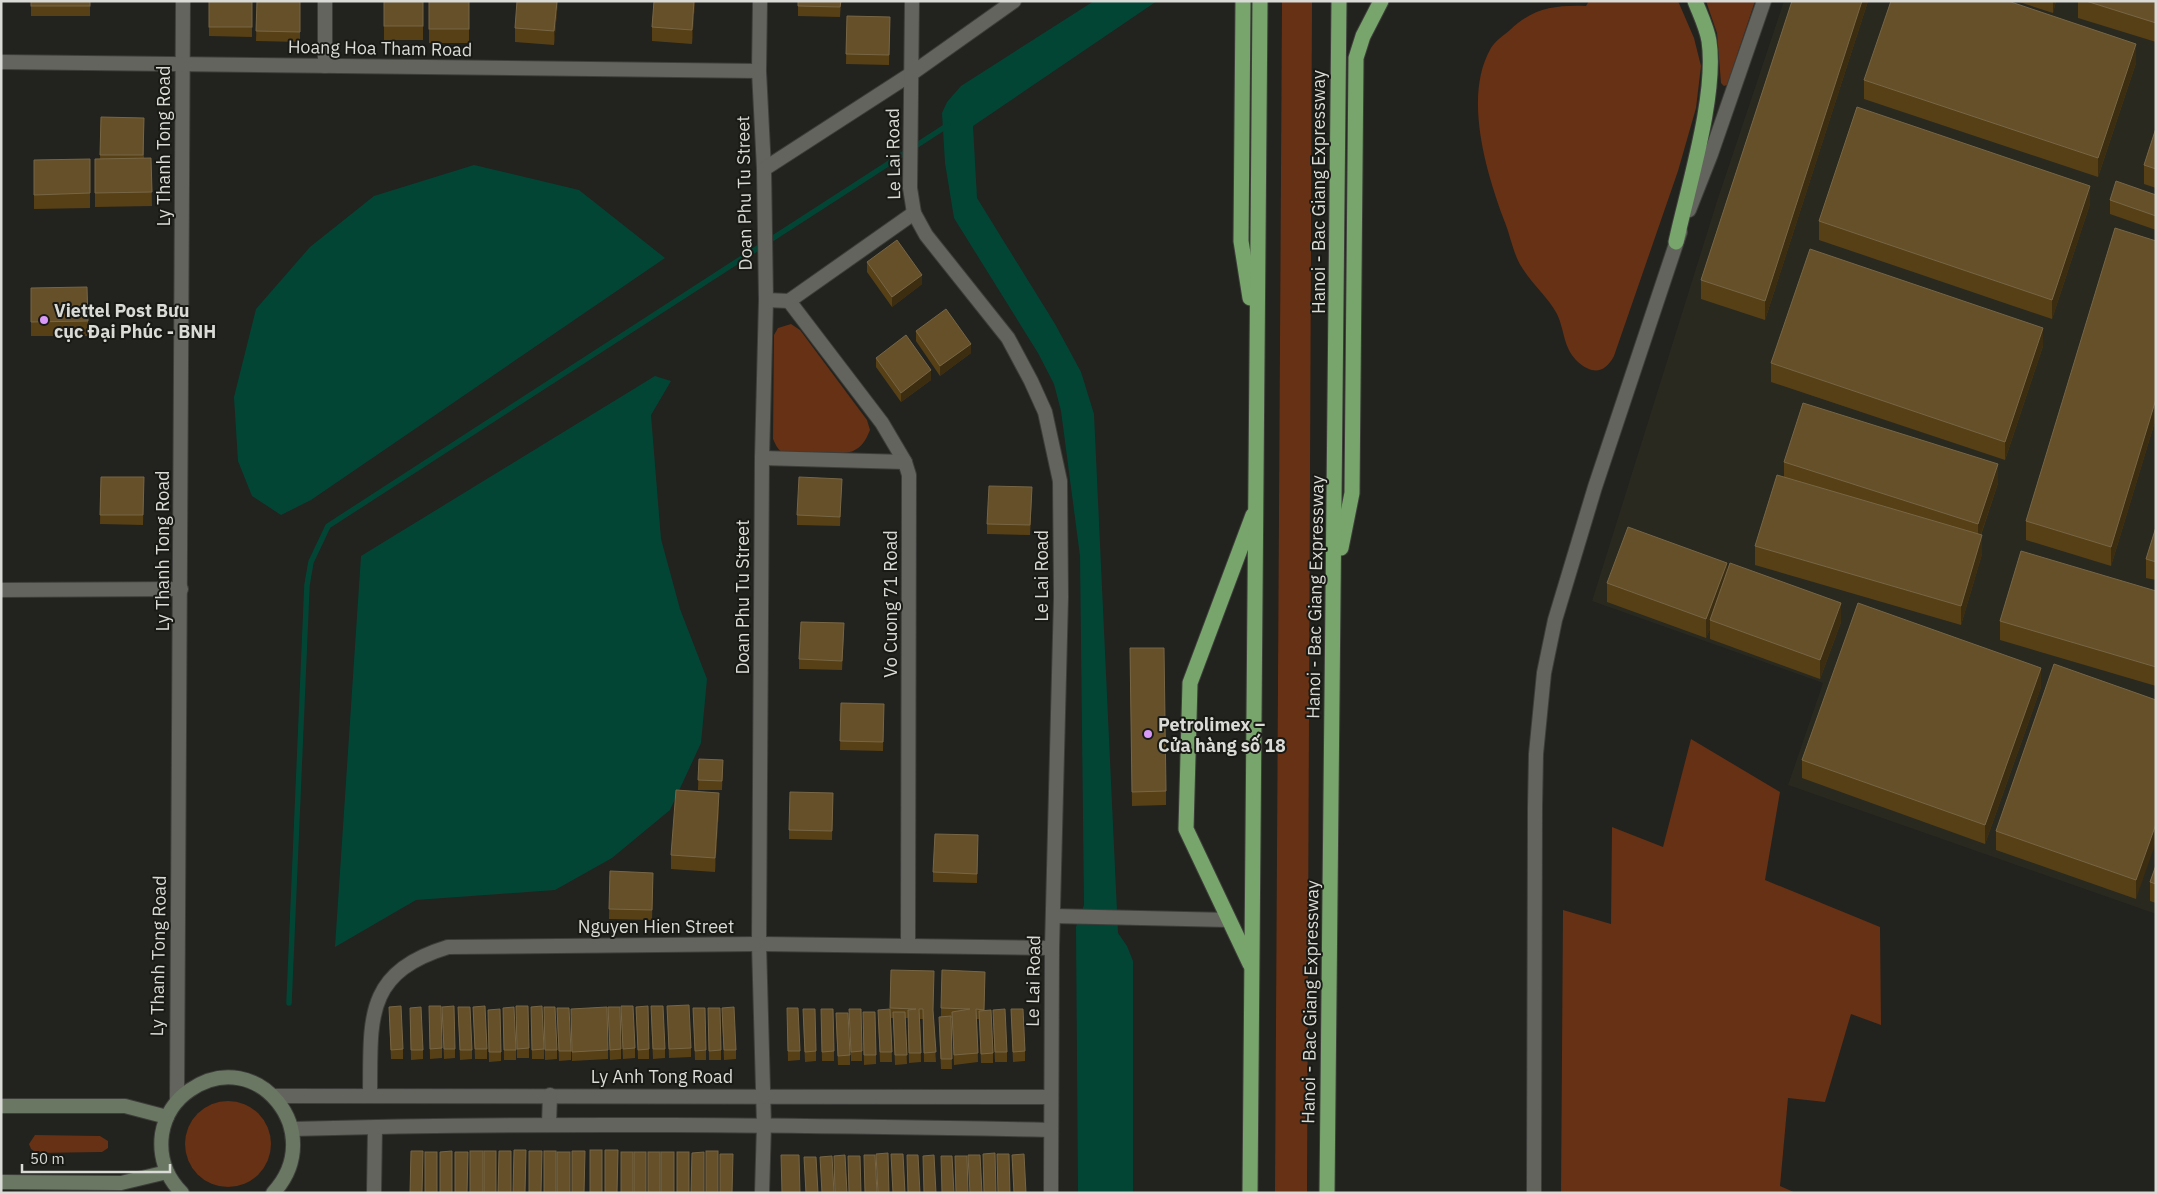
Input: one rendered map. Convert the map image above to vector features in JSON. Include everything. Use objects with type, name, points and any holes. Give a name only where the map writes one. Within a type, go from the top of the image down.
[{"type":"highway","points":[[1243,1],[1241,241],[1256,344]]},
{"type":"highway","points":[[1250,1193],[1260,1]]},
{"type":"highway","name":"Hanoi - Bac Giang Expressway","points":[[1327,1193],[1339,1]]},
{"type":"highway","points":[[1334,584],[1352,493],[1356,58],[1363,36],[1381,1]]},
{"type":"highway","points":[[1676,242],[1701,131],[1710,77],[1709,40],[1695,1]]},
{"type":"highway","points":[[1252,968],[1186,829],[1190,683],[1212,619],[1256,507]]},
{"type":"main road","points":[[182,1193],[167,1172],[161,1143],[167,1117],[177,1102],[201,1083],[224,1078],[254,1083],[274,1096],[285,1110],[292,1129],[294,1146],[290,1166],[283,1181],[272,1193]]},
{"type":"main road","points":[[1,1106],[125,1106],[167,1117]]},
{"type":"main road","points":[[1,1182],[121,1183],[167,1172]]},
{"type":"street","name":"Ly Thanh Tong Road","points":[[177,1102],[183,1]]},
{"type":"street","points":[[325,1],[325,66]]},
{"type":"street","name":"Doan Phu Tu Street","points":[[760,1],[759,71],[764,170],[766,300],[762,458],[759,944],[764,1125],[762,1193]]},
{"type":"street","name":"Le Lai Road","points":[[912,1],[910,188],[914,213],[926,235],[1008,338],[1045,412],[1060,481],[1061,597],[1052,948],[1051,1193]]},
{"type":"street","points":[[764,170],[911,74],[1014,1]]},
{"type":"street","points":[[1534,1193],[1536,754],[1544,673],[1555,620],[1595,487],[1676,242],[1711,154],[1764,1]]},
{"type":"street","name":"Hoang Hoa Tham Road","points":[[1,62],[759,71]]},
{"type":"street","points":[[766,300],[789,301],[914,213]]},
{"type":"street","name":"Vo Cuong 71 Road","points":[[789,301],[882,423],[905,462],[909,476],[908,945]]},
{"type":"street","points":[[762,458],[905,462]]},
{"type":"street","points":[[1,590],[181,589]]},
{"type":"street","points":[[1053,916],[1229,920]]},
{"type":"street","name":"Nguyen Hien Street","points":[[370,1095],[371,1022],[380,994],[394,975],[441,950],[460,946],[759,944],[1052,948]]},
{"type":"street","points":[[549,1124],[550,1095]]},
{"type":"street","name":"Ly Anh Tong Road","points":[[274,1096],[763,1095],[1052,1097]]},
{"type":"street","points":[[292,1129],[549,1124],[764,1125],[1051,1130]]},
{"type":"street","points":[[374,1193],[375,1128]]},
{"type":"shaded area","points":[[1094,1],[1157,1],[973,126],[977,198],[1055,324],[1081,372],[1094,414],[1118,933],[1127,946],[1133,961],[1133,1193],[1078,1193],[1076,927],[1084,905],[1080,556],[1061,411],[1054,384],[1038,353],[954,218],[945,163],[942,113],[947,102],[961,86]]},
{"type":"shaded area","points":[[1282,1],[1312,1],[1307,1193],[1275,1193]]},
{"type":"shaded area","points":[[1589,1],[1678,1],[1694,38],[1701,66],[1696,108],[1678,171],[1614,356],[1607,366],[1598,370],[1583,366],[1573,357],[1557,314],[1518,261],[1490,179],[1480,134],[1478,111],[1479,88],[1483,67],[1491,48],[1497,41],[1536,12],[1554,7],[1586,6]]},
{"type":"shaded area","points":[[1706,1],[1755,1],[1727,85],[1724,86],[1721,83],[1717,33]]},
{"type":"shaded area","points":[[1784,1],[2156,1],[2156,914],[1788,785],[1823,683],[1592,601],[1717,201]]},
{"type":"shaded area","points":[[474,165],[579,190],[665,258],[311,500],[281,515],[252,496],[238,461],[234,397],[256,309],[310,247],[374,196]]},
{"type":"shaded area","points":[[791,324],[800,330],[867,420],[870,430],[861,445],[853,451],[829,454],[795,454],[782,452],[775,444],[773,439],[774,335],[778,328]]},
{"type":"shaded area","points":[[655,376],[671,381],[651,415],[661,539],[680,609],[707,679],[701,743],[670,810],[612,858],[555,890],[416,900],[335,947],[361,556]]},
{"type":"shaded area","points":[[1691,739],[1780,792],[1765,880],[1880,927],[1881,1025],[1851,1014],[1825,1102],[1788,1098],[1780,1186],[1796,1193],[1561,1193],[1563,910],[1611,924],[1612,827],[1663,847]]},
{"type":"shaded area","points":[[228,1101],[245,1104],[259,1113],[268,1127],[271,1144],[268,1161],[259,1175],[245,1184],[228,1187],[211,1184],[197,1175],[188,1161],[185,1144],[188,1127],[197,1113],[211,1104]]},
{"type":"shaded area","points":[[35,1135],[100,1136],[108,1141],[108,1148],[102,1152],[37,1153],[31,1149],[29,1144]]},
{"type":"building","points":[[31,1],[90,1],[90,6],[31,6]]},
{"type":"building","points":[[209,1],[252,1],[252,27],[209,27]]},
{"type":"building","points":[[257,1],[300,1],[300,32],[256,31]]},
{"type":"building","points":[[384,1],[423,1],[423,26],[384,26]]},
{"type":"building","points":[[429,1],[469,1],[469,29],[429,29]]},
{"type":"building","points":[[517,1],[557,1],[554,31],[515,28]]},
{"type":"building","points":[[654,1],[694,1],[692,30],[652,27]]},
{"type":"building","points":[[798,1],[841,1],[840,7],[798,6]]},
{"type":"building","points":[[1792,1],[1862,1],[1765,301],[1701,280]]},
{"type":"building","points":[[1891,1],[2008,1],[2136,44],[2098,158],[1864,80]]},
{"type":"building","points":[[2086,1],[2156,1],[2156,23]]},
{"type":"building","points":[[847,16],[890,17],[889,55],[846,54]]},
{"type":"building","points":[[1857,107],[2090,186],[2052,300],[1819,221]]},
{"type":"building","points":[[101,117],[144,118],[143,155],[100,155]]},
{"type":"building","points":[[2156,128],[2156,169],[2144,165]]},
{"type":"building","points":[[151,158],[152,192],[95,193],[95,159]]},
{"type":"building","points":[[90,159],[90,193],[34,195],[34,160]]},
{"type":"building","points":[[2116,181],[2156,195],[2156,216],[2110,200]]},
{"type":"building","points":[[2115,228],[2156,241],[2156,399],[2111,547],[2026,521]]},
{"type":"building","points":[[897,240],[922,275],[892,297],[867,262]]},
{"type":"building","points":[[1810,249],[2043,328],[2005,442],[1771,363]]},
{"type":"building","points":[[87,287],[88,321],[31,322],[31,288]]},
{"type":"building","points":[[946,309],[971,344],[940,366],[916,331]]},
{"type":"building","points":[[906,335],[931,370],[901,393],[876,358]]},
{"type":"building","points":[[1803,403],[1998,464],[1978,524],[1784,462]]},
{"type":"building","points":[[1777,475],[1982,535],[1961,606],[1755,546]]},
{"type":"building","points":[[101,477],[144,477],[143,515],[100,515]]},
{"type":"building","points":[[799,477],[842,479],[840,517],[797,515]]},
{"type":"building","points":[[989,486],[1032,487],[1030,525],[987,524]]},
{"type":"building","points":[[1628,527],[1727,563],[1706,619],[1607,583]]},
{"type":"building","points":[[2156,527],[2156,562],[2146,559]]},
{"type":"building","points":[[2021,551],[2156,591],[2156,667],[2000,621]]},
{"type":"building","points":[[1730,563],[1841,603],[1820,660],[1710,620]]},
{"type":"building","points":[[1858,603],[2041,668],[1985,825],[1802,760]]},
{"type":"building","points":[[801,622],[844,623],[842,661],[799,659]]},
{"type":"building","name":"Petrolimex – Cửa hàng số 18","points":[[1130,648],[1164,648],[1166,791],[1132,792]]},
{"type":"building","points":[[2054,664],[2156,700],[2156,824],[2136,880],[1996,831]]},
{"type":"building","points":[[841,703],[884,704],[883,742],[840,741]]},
{"type":"building","points":[[699,759],[723,760],[722,781],[698,780]]},
{"type":"building","points":[[676,790],[719,793],[715,858],[671,855]]},
{"type":"building","points":[[790,792],[833,793],[832,831],[789,830]]},
{"type":"building","points":[[935,834],[978,835],[977,874],[933,872]]},
{"type":"building","points":[[2156,865],[2156,884],[2150,882]]},
{"type":"building","points":[[610,871],[653,873],[652,910],[609,909]]},
{"type":"building","points":[[891,970],[934,971],[933,1010],[936,1052],[924,1053],[923,1009],[919,1009],[921,1053],[909,1053],[908,1010],[916,1009],[890,1008]]},
{"type":"building","points":[[942,970],[985,972],[984,1010],[976,1009],[978,1053],[954,1055],[952,1012],[970,1009],[941,1008]]},
{"type":"building","points":[[689,1005],[691,1048],[669,1049],[667,1006]]},
{"type":"building","points":[[401,1006],[403,1049],[391,1050],[389,1007]]},
{"type":"building","points":[[429,1006],[441,1006],[442,1048],[430,1049]]},
{"type":"building","points":[[454,1006],[455,1049],[444,1049],[442,1007]]},
{"type":"building","points":[[485,1006],[487,1049],[475,1049],[473,1007]]},
{"type":"building","points":[[516,1006],[528,1006],[529,1048],[517,1049]]},
{"type":"building","points":[[542,1006],[544,1049],[532,1050],[531,1007]]},
{"type":"building","points":[[621,1006],[633,1006],[635,1048],[623,1049]]},
{"type":"building","points":[[648,1006],[649,1049],[638,1050],[636,1007]]},
{"type":"building","points":[[651,1006],[663,1006],[665,1049],[653,1049]]},
{"type":"building","points":[[421,1007],[423,1050],[411,1050],[410,1008]]},
{"type":"building","points":[[458,1007],[470,1007],[472,1050],[460,1050]]},
{"type":"building","points":[[514,1007],[516,1050],[504,1050],[503,1008]]},
{"type":"building","points":[[544,1007],[555,1007],[557,1050],[545,1050]]},
{"type":"building","points":[[607,1007],[608,1050],[572,1052],[571,1009]]},
{"type":"building","points":[[608,1007],[620,1007],[621,1049],[610,1050]]},
{"type":"building","points":[[734,1007],[736,1050],[724,1050],[722,1008]]},
{"type":"building","points":[[557,1008],[569,1008],[571,1051],[559,1051]]},
{"type":"building","points":[[693,1008],[705,1008],[706,1050],[695,1051]]},
{"type":"building","points":[[708,1008],[720,1008],[721,1050],[709,1051]]},
{"type":"building","points":[[787,1008],[798,1008],[800,1051],[788,1051]]},
{"type":"building","points":[[500,1009],[501,1052],[489,1052],[488,1010]]},
{"type":"building","points":[[803,1009],[815,1009],[816,1051],[805,1052]]},
{"type":"building","points":[[821,1009],[833,1009],[834,1051],[822,1052]]},
{"type":"building","points":[[849,1009],[861,1009],[862,1051],[851,1052]]},
{"type":"building","points":[[890,1009],[892,1052],[880,1052],[878,1010]]},
{"type":"building","points":[[1005,1009],[1007,1052],[995,1052],[993,1010]]},
{"type":"building","points":[[1011,1009],[1023,1009],[1025,1051],[1013,1052]]},
{"type":"building","points":[[991,1010],[993,1053],[981,1054],[979,1011]]},
{"type":"building","points":[[863,1012],[875,1012],[876,1055],[864,1055]]},
{"type":"building","points":[[893,1012],[905,1012],[907,1055],[895,1055]]},
{"type":"building","points":[[836,1013],[848,1013],[850,1055],[838,1056]]},
{"type":"building","points":[[951,1016],[952,1059],[941,1059],[939,1017]]},
{"type":"building","points":[[514,1150],[526,1150],[525,1193],[513,1193]]},
{"type":"building","points":[[590,1150],[602,1150],[602,1193],[590,1193]]},
{"type":"building","points":[[605,1150],[618,1150],[617,1193],[605,1193]]},
{"type":"building","points":[[411,1151],[423,1151],[422,1193],[410,1193]]},
{"type":"building","points":[[452,1151],[452,1193],[440,1193],[440,1152]]},
{"type":"building","points":[[470,1151],[483,1151],[483,1193],[470,1193]]},
{"type":"building","points":[[484,1151],[496,1151],[496,1193],[484,1193]]},
{"type":"building","points":[[499,1151],[511,1151],[511,1193],[498,1193]]},
{"type":"building","points":[[529,1151],[542,1151],[541,1193],[529,1193]]},
{"type":"building","points":[[544,1151],[556,1151],[556,1193],[544,1193]]},
{"type":"building","points":[[572,1151],[585,1151],[584,1193],[572,1193]]},
{"type":"building","points":[[706,1151],[718,1151],[718,1193],[706,1193]]},
{"type":"building","points":[[425,1152],[437,1152],[437,1193],[425,1193]]},
{"type":"building","points":[[455,1152],[468,1152],[467,1193],[455,1193]]},
{"type":"building","points":[[557,1152],[570,1152],[570,1193],[557,1193]]},
{"type":"building","points":[[621,1152],[633,1152],[633,1193],[621,1193]]},
{"type":"building","points":[[634,1152],[646,1152],[646,1193],[634,1193]]},
{"type":"building","points":[[648,1152],[660,1152],[660,1193],[648,1193]]},
{"type":"building","points":[[661,1152],[674,1152],[674,1193],[661,1193]]},
{"type":"building","points":[[677,1152],[689,1152],[689,1193],[677,1193]]},
{"type":"building","points":[[704,1152],[704,1193],[691,1193],[692,1153]]},
{"type":"building","points":[[888,1153],[889,1193],[878,1193],[876,1154]]},
{"type":"building","points":[[995,1153],[996,1193],[984,1193],[983,1154]]},
{"type":"building","points":[[720,1154],[733,1154],[732,1193],[720,1193]]},
{"type":"building","points":[[891,1154],[903,1154],[905,1193],[893,1193]]},
{"type":"building","points":[[997,1154],[1009,1154],[1010,1193],[998,1193]]},
{"type":"building","points":[[1024,1154],[1026,1193],[1014,1193],[1012,1155]]},
{"type":"building","points":[[781,1155],[799,1155],[800,1193],[782,1193]]},
{"type":"building","points":[[845,1155],[847,1193],[835,1193],[834,1156]]},
{"type":"building","points":[[864,1155],[875,1155],[877,1193],[865,1193]]},
{"type":"building","points":[[907,1155],[918,1155],[920,1193],[908,1193]]},
{"type":"building","points":[[934,1155],[936,1193],[924,1193],[923,1156]]},
{"type":"building","points":[[968,1155],[980,1155],[982,1193],[970,1193]]},
{"type":"building","points":[[832,1156],[834,1193],[822,1193],[820,1157]]},
{"type":"building","points":[[848,1156],[860,1156],[861,1193],[849,1193]]},
{"type":"building","points":[[941,1156],[952,1156],[954,1193],[942,1193]]},
{"type":"building","points":[[955,1156],[967,1156],[968,1193],[956,1193]]},
{"type":"building","points":[[804,1157],[816,1157],[818,1193],[806,1193]]},
{"type":"waterway","points":[[289,1003],[307,585],[311,562],[328,526],[948,125]]},
{"type":"place","name":"Viettel Post Bưu cục Đại Phúc - BNH","points":[[44,320]]},
{"type":"place","name":"Petrolimex – Cửa hàng số 18","points":[[1148,734]]}]
